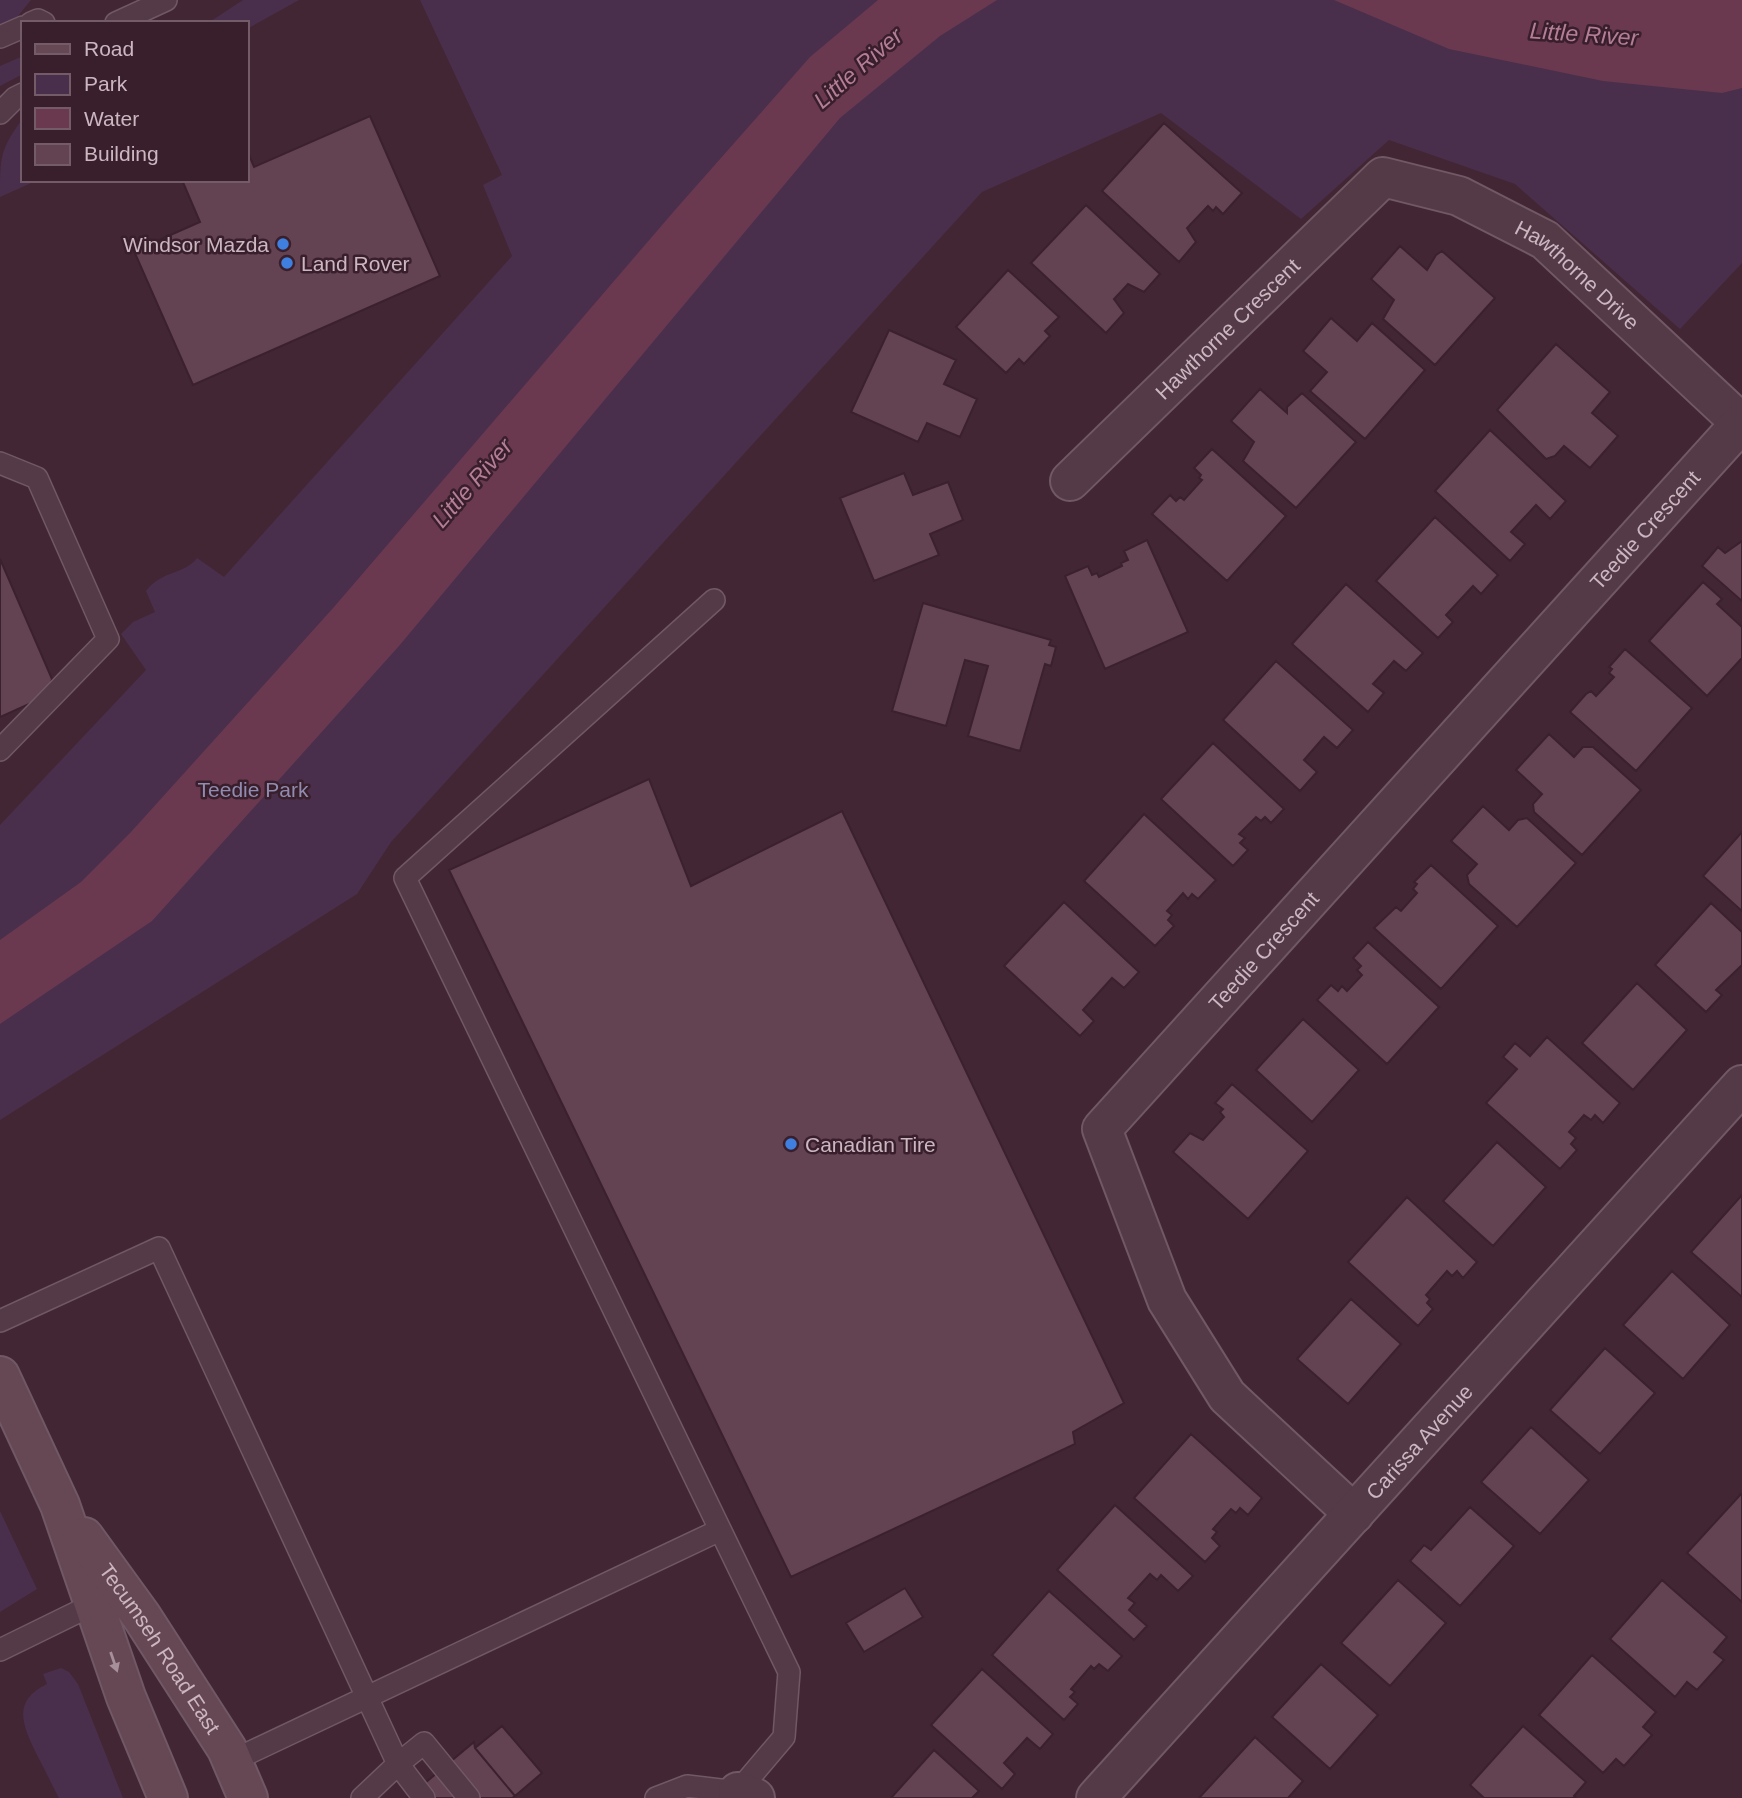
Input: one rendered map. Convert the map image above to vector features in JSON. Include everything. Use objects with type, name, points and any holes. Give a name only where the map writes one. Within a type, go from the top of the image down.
[{"type":"main road","name":"Tecumseh Road East","points":[[0,1376],[60,1505],[126,1697],[167,1798]]},
{"type":"main road","name":"Tecumseh Road East","points":[[60,1505],[142,1616],[227,1749],[248,1798]]},
{"type":"street","name":"Hawthorne Drive","points":[[1383,177],[1460,195],[1545,240],[1742,423]]},
{"type":"street","name":"Hawthorne Crescent","points":[[1070,481],[1383,177]]},
{"type":"street","name":"Teedie Crescent","points":[[1354,1514],[1227,1396],[1167,1300],[1102,1129],[1742,423]]},
{"type":"street","name":"Carissa Avenue","points":[[1097,1798],[1742,1085]]},
{"type":"lane","points":[[120,21],[166,0]]},
{"type":"lane","points":[[0,37],[21,28]]},
{"type":"lane","points":[[0,113],[21,95]]},
{"type":"lane","points":[[0,464],[37,478],[108,639],[0,750]]},
{"type":"lane","points":[[656,1798],[687,1786],[742,1796],[784,1737],[789,1672],[405,878],[714,600]]},
{"type":"lane","points":[[0,1321],[159,1248],[366,1698],[398,1764],[424,1798]]},
{"type":"lane","points":[[232,1761],[720,1530]]},
{"type":"lane","points":[[0,1650],[94,1604]]},
{"type":"lane","points":[[372,1794],[398,1764],[424,1743],[469,1798]]},
{"type":"green space","points":[[0,0],[31,0],[18,16],[0,25]]},
{"type":"green space","points":[[243,0],[299,0],[248,28],[248,21],[211,21]]},
{"type":"green space","name":"Teedie Park","points":[[420,0],[1742,0],[1742,263],[1680,329],[1515,184],[1389,140],[1301,219],[1161,113],[982,192],[391,842],[357,894],[0,1120],[0,825],[146,670],[121,634],[133,622],[155,612],[146,591],[152,584],[186,567],[197,558],[224,577],[512,256],[483,185],[502,175]]},
{"type":"green space","points":[[21,57],[21,75],[0,86],[0,66]]},
{"type":"green space","points":[[21,121],[21,182],[34,182],[0,197],[3,154]]},
{"type":"green space","points":[[0,1511],[37,1589],[0,1612]]},
{"type":"green space","points":[[61,1668],[69,1672],[78,1684],[123,1798],[59,1798],[36,1753],[24,1723],[24,1706],[36,1691],[47,1684],[43,1674]]},
{"type":"water","name":"Little River","points":[[878,0],[997,0],[940,36],[840,118],[399,646],[152,921],[0,1024],[0,940],[81,882],[131,832],[334,607],[810,57]]},
{"type":"water","name":"Little River","points":[[1334,0],[1742,0],[1742,88],[1722,93],[1603,81],[1449,49]]},
{"type":"building","name":"Land Rover","points":[[370,116],[440,276],[193,385],[134,251],[200,222],[183,182],[248,182],[248,152],[254,167]]},
{"type":"building","points":[[1164,123],[1242,193],[1223,214],[1216,207],[1213,211],[1208,206],[1187,228],[1196,242],[1179,262],[1102,191]]},
{"type":"building","points":[[1086,205],[1160,274],[1144,292],[1128,284],[1114,299],[1124,313],[1106,333],[1031,263]]},
{"type":"building","points":[[1400,246],[1427,270],[1436,255],[1442,251],[1495,298],[1435,365],[1383,319],[1394,300],[1371,279]]},
{"type":"building","points":[[1008,270],[1059,317],[1045,331],[1050,336],[1024,364],[1019,359],[1006,373],[956,327]]},
{"type":"building","points":[[1331,318],[1357,341],[1372,323],[1425,370],[1365,439],[1310,391],[1327,372],[1303,351]]},
{"type":"building","points":[[889,330],[956,360],[944,384],[977,399],[960,437],[927,423],[918,442],[851,412]]},
{"type":"building","points":[[1556,344],[1610,392],[1592,413],[1618,436],[1590,468],[1564,446],[1555,456],[1546,459],[1497,410]]},
{"type":"building","points":[[1260,389],[1287,413],[1287,407],[1302,393],[1356,442],[1296,508],[1243,461],[1254,442],[1231,421]]},
{"type":"building","points":[[1490,430],[1566,501],[1550,519],[1536,505],[1511,532],[1525,544],[1510,561],[1435,491]]},
{"type":"building","points":[[1212,449],[1286,516],[1227,581],[1152,514],[1170,495],[1176,501],[1180,497],[1184,500],[1202,480],[1194,468]]},
{"type":"building","points":[[904,473],[913,495],[948,482],[963,520],[930,534],[939,555],[874,581],[840,498]]},
{"type":"building","points":[[1435,517],[1498,575],[1481,594],[1473,586],[1446,615],[1453,622],[1438,638],[1376,581]]},
{"type":"building","points":[[1147,540],[1188,632],[1105,669],[1065,576],[1088,566],[1092,575],[1097,573],[1099,577],[1122,566],[1121,563],[1128,560],[1124,551]]},
{"type":"building","points":[[1742,541],[1742,601],[1702,566],[1718,547],[1725,553]]},
{"type":"building","points":[[0,559],[52,679],[47,696],[0,717]]},
{"type":"building","points":[[1703,582],[1722,599],[1717,604],[1742,627],[1742,658],[1707,696],[1649,641]]},
{"type":"building","points":[[1346,584],[1423,653],[1406,671],[1394,661],[1373,684],[1384,693],[1368,712],[1292,644]]},
{"type":"building","points":[[923,603],[1051,640],[1049,645],[1056,647],[1051,666],[1045,664],[1020,751],[968,736],[988,666],[965,660],[946,726],[892,711]]},
{"type":"building","points":[[1625,649],[1692,708],[1636,771],[1570,712],[1586,694],[1591,691],[1596,696],[1614,677],[1609,673],[1612,669],[1609,667]]},
{"type":"building","points":[[1276,661],[1353,730],[1337,748],[1324,737],[1304,760],[1317,772],[1300,791],[1223,720]]},
{"type":"building","points":[[1549,734],[1574,757],[1583,747],[1593,747],[1641,790],[1582,855],[1534,812],[1533,804],[1542,794],[1516,770]]},
{"type":"building","points":[[1213,743],[1284,809],[1271,823],[1265,817],[1261,821],[1256,817],[1239,834],[1245,838],[1240,843],[1248,850],[1233,866],[1161,799]]},
{"type":"building","name":"Canadian Tire","points":[[649,779],[691,886],[842,811],[1124,1403],[1073,1432],[1075,1444],[791,1577],[449,870]]},
{"type":"building","points":[[1483,806],[1509,830],[1518,820],[1527,818],[1576,863],[1517,927],[1469,884],[1467,875],[1477,864],[1451,841]]},
{"type":"building","points":[[1144,814],[1216,880],[1198,899],[1192,894],[1188,899],[1183,893],[1167,911],[1172,915],[1168,920],[1174,926],[1155,946],[1084,881]]},
{"type":"building","points":[[1742,832],[1742,911],[1703,876]]},
{"type":"building","points":[[1431,865],[1498,926],[1441,989],[1374,928],[1396,907],[1401,911],[1417,893],[1413,889],[1417,884],[1414,882]]},
{"type":"building","points":[[1064,902],[1139,972],[1124,988],[1112,978],[1083,1010],[1094,1021],[1080,1036],[1004,966]]},
{"type":"building","points":[[1711,903],[1742,932],[1742,965],[1716,990],[1722,995],[1706,1012],[1655,965]]},
{"type":"building","points":[[1368,942],[1439,1007],[1387,1064],[1317,1000],[1331,985],[1338,991],[1342,986],[1347,991],[1362,975],[1357,970],[1361,966],[1353,958]]},
{"type":"building","points":[[1637,983],[1687,1030],[1633,1090],[1582,1043]]},
{"type":"building","points":[[1303,1019],[1359,1070],[1312,1122],[1256,1070]]},
{"type":"building","points":[[1547,1037],[1620,1103],[1603,1123],[1595,1115],[1591,1120],[1584,1115],[1569,1132],[1576,1138],[1571,1144],[1577,1150],[1560,1169],[1486,1103],[1517,1069],[1503,1057],[1515,1043],[1530,1056]]},
{"type":"building","points":[[1232,1084],[1308,1151],[1248,1219],[1173,1152],[1190,1133],[1203,1140],[1224,1117],[1220,1112],[1223,1109],[1215,1103]]},
{"type":"building","points":[[1497,1142],[1546,1187],[1493,1246],[1443,1201]]},
{"type":"building","points":[[1742,1195],[1742,1297],[1691,1252]]},
{"type":"building","points":[[1407,1197],[1477,1262],[1463,1278],[1457,1271],[1452,1276],[1447,1271],[1426,1295],[1430,1299],[1427,1303],[1433,1309],[1418,1326],[1348,1262]]},
{"type":"building","points":[[1672,1271],[1730,1325],[1683,1379],[1623,1325]]},
{"type":"building","points":[[1351,1299],[1401,1344],[1348,1404],[1297,1359]]},
{"type":"building","points":[[1605,1348],[1655,1393],[1600,1454],[1550,1410]]},
{"type":"building","points":[[1531,1427],[1589,1480],[1540,1534],[1481,1482]]},
{"type":"building","points":[[1191,1434],[1262,1498],[1248,1515],[1240,1508],[1236,1513],[1231,1509],[1213,1529],[1217,1532],[1212,1538],[1220,1546],[1205,1562],[1134,1498]]},
{"type":"building","points":[[1742,1495],[1742,1602],[1687,1553]]},
{"type":"building","points":[[1115,1505],[1193,1576],[1178,1591],[1161,1575],[1157,1580],[1150,1574],[1128,1598],[1135,1603],[1129,1610],[1147,1626],[1134,1640],[1057,1570]]},
{"type":"building","points":[[1470,1507],[1514,1546],[1460,1606],[1410,1561],[1424,1545],[1431,1550]]},
{"type":"building","points":[[1398,1580],[1446,1623],[1390,1686],[1341,1643]]},
{"type":"building","points":[[1662,1580],[1727,1637],[1714,1652],[1724,1660],[1697,1690],[1687,1682],[1675,1697],[1610,1639]]},
{"type":"building","points":[[905,1588],[923,1617],[864,1652],[846,1623]]},
{"type":"building","points":[[1049,1591],[1122,1656],[1108,1671],[1099,1664],[1094,1669],[1091,1666],[1071,1689],[1075,1692],[1070,1697],[1078,1704],[1064,1720],[992,1655]]},
{"type":"building","points":[[1592,1655],[1656,1712],[1643,1727],[1652,1735],[1624,1766],[1616,1759],[1603,1773],[1539,1715]]},
{"type":"building","points":[[1321,1664],[1378,1715],[1330,1769],[1272,1717]]},
{"type":"building","points":[[982,1669],[1053,1734],[1040,1749],[1027,1738],[1004,1763],[1015,1774],[1002,1789],[931,1725]]},
{"type":"building","points":[[502,1726],[542,1773],[515,1796],[475,1748]]},
{"type":"building","points":[[1523,1726],[1586,1782],[1574,1796],[1576,1798],[1484,1798],[1470,1785]]},
{"type":"building","points":[[1255,1737],[1303,1781],[1288,1798],[1199,1798]]},
{"type":"building","points":[[474,1742],[475,1748],[515,1796],[407,1798]]},
{"type":"building","points":[[934,1750],[979,1791],[972,1798],[891,1798]]},
{"type":"place","name":"Windsor Mazda","points":[[283,244]]},
{"type":"place","name":"Land Rover","points":[[287,263]]},
{"type":"place","name":"Canadian Tire","points":[[791,1144]]}]
